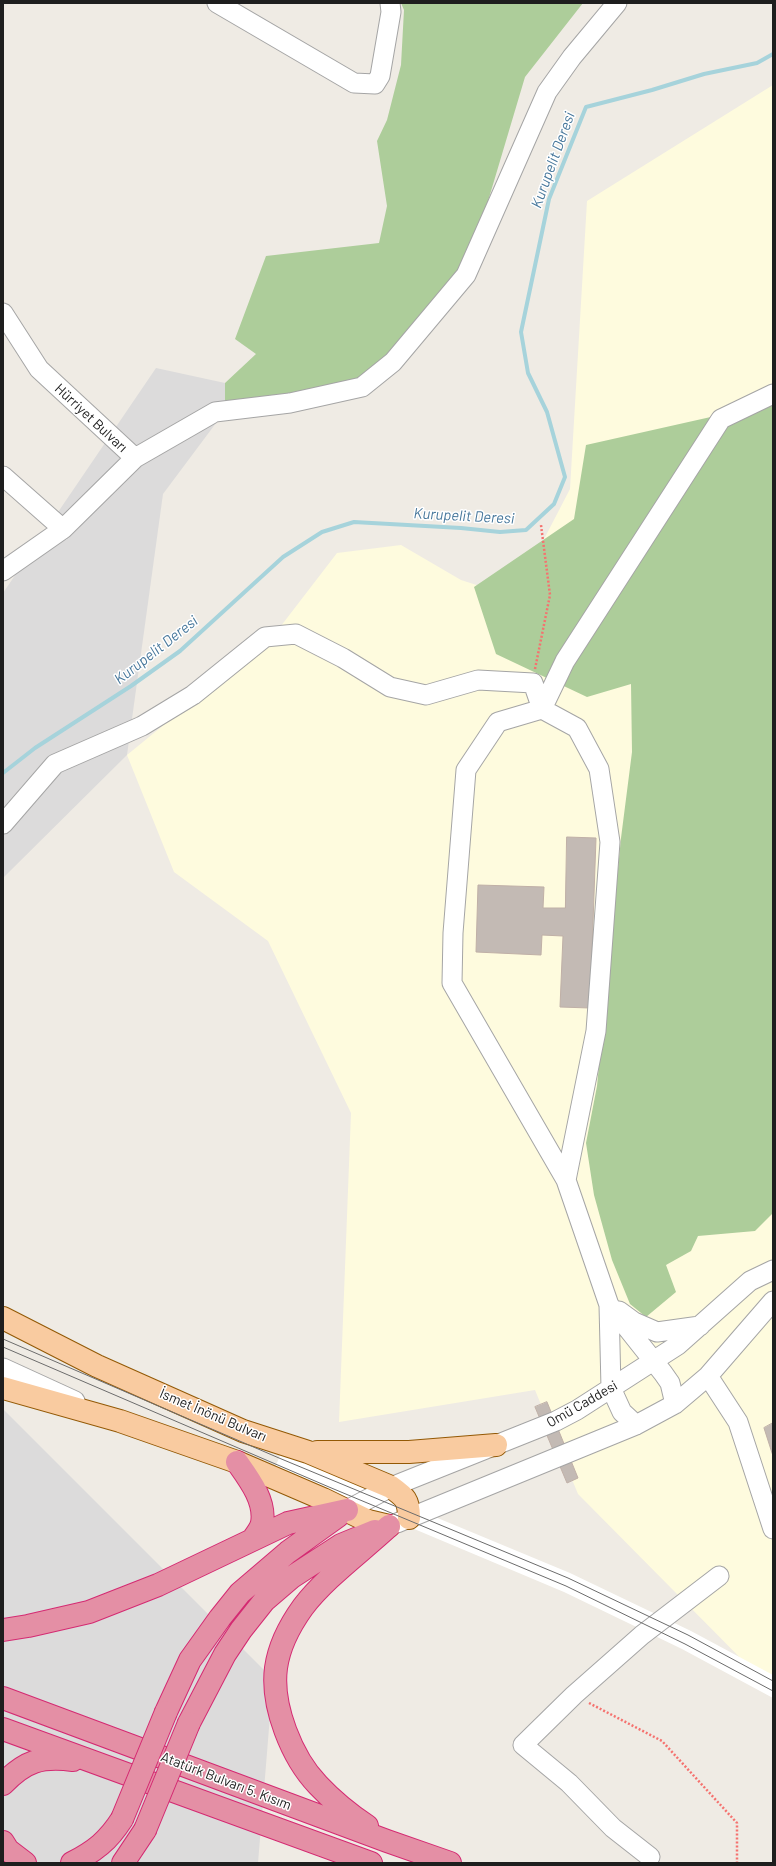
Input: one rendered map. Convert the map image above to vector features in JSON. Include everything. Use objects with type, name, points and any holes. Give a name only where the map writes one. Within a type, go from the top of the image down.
[{"type":"highway","points":[[236,1462],[257,1494],[261,1508],[262,1523],[253,1539]]},
{"type":"highway","points":[[3,1630],[28,1626],[89,1612],[158,1584],[288,1523],[348,1510]]},
{"type":"highway","points":[[72,1863],[94,1851],[112,1835],[122,1820],[166,1712],[190,1660],[220,1618],[240,1593],[288,1552],[348,1510]]},
{"type":"highway","points":[[123,1863],[145,1830],[189,1724],[225,1654],[241,1630],[264,1601],[292,1577],[341,1545],[389,1526]]},
{"type":"highway","points":[[387,1841],[345,1811],[317,1784],[297,1757],[284,1729],[277,1698],[276,1669],[284,1638],[303,1607],[335,1574],[389,1526]]},
{"type":"highway","name":"Atatürk Bulvarı 5. Kısım","points":[[3,1698],[450,1863]]},
{"type":"highway","name":"Atatürk Bulvarı 5. Kısım","points":[[3,1728],[370,1863]]},
{"type":"highway","points":[[3,1784],[15,1771],[34,1760],[64,1759],[95,1763]]},
{"type":"highway","points":[[3,1842],[8,1850],[26,1863]]},
{"type":"main road","name":"İsmet İnönü Bulvarı","points":[[3,1318],[97,1366],[243,1431],[308,1452],[391,1487],[402,1495],[409,1504],[408,1518]]},
{"type":"main road","points":[[3,1388],[120,1421],[236,1462],[348,1510],[368,1521],[389,1526]]},
{"type":"main road","points":[[308,1452],[409,1452],[496,1445]]},
{"type":"street","points":[[217,3],[354,83],[375,84],[380,76],[391,12],[390,3]]},
{"type":"street","points":[[135,458],[216,412],[290,403],[362,387],[392,362],[466,275],[547,92],[572,57],[617,3]]},
{"type":"street","name":"Hürriyet Bulvarı","points":[[3,313],[39,369],[135,458],[63,529],[3,571]]},
{"type":"street","points":[[636,1425],[622,1412],[611,1388],[609,1305],[566,1180],[452,983],[453,933],[466,770],[498,722],[542,709],[565,661],[721,419],[773,394]]},
{"type":"street","points":[[3,476],[63,529]]},
{"type":"street","points":[[3,824],[55,764],[142,726],[193,695],[265,637],[296,634],[343,658],[390,687],[426,695],[478,680],[533,683],[542,709],[577,728],[599,769],[610,842],[596,1031],[566,1180]]},
{"type":"street","name":"Omü Caddesi","points":[[348,1510],[391,1487],[556,1421],[576,1410],[678,1344],[750,1281],[773,1270]]},
{"type":"street","points":[[389,1526],[636,1425],[675,1404],[708,1376],[773,1302]]},
{"type":"street","points":[[609,1305],[634,1322],[657,1332],[700,1326]]},
{"type":"street","points":[[609,1305],[670,1383],[675,1404]]},
{"type":"street","points":[[3,1326],[97,1366]]},
{"type":"street","points":[[3,1368],[120,1421]]},
{"type":"street","points":[[708,1376],[738,1422],[768,1495],[773,1529]]},
{"type":"street","points":[[650,1857],[613,1828],[569,1783],[523,1745],[574,1695],[642,1635],[719,1576]]},
{"type":"path","points":[[533,683],[550,595],[541,525]]},
{"type":"path","points":[[574,1695],[662,1741],[737,1823],[737,1863]]},
{"type":"shaded area","points":[[773,85],[773,1691],[578,1494],[535,1390],[339,1422],[351,1113],[268,941],[174,872],[127,755],[274,635],[337,553],[401,545],[461,580],[514,597],[570,489],[587,201]]},
{"type":"shaded area","points":[[156,368],[225,383],[225,411],[163,494],[127,755],[3,878],[3,593]]},
{"type":"shaded area","points":[[3,1409],[273,1679],[258,1863],[3,1863]]},
{"type":"green space","points":[[401,3],[583,3],[525,77],[466,275],[362,387],[225,411],[225,383],[256,354],[235,339],[266,256],[379,243],[387,206],[377,141],[387,120],[401,65],[404,10]]},
{"type":"green space","points":[[773,403],[773,1213],[755,1231],[698,1236],[691,1251],[666,1265],[676,1292],[646,1317],[630,1304],[612,1260],[594,1195],[586,1143],[597,1086],[621,838],[632,752],[631,684],[587,697],[496,654],[474,587],[574,519],[586,445]]},
{"type":"pier","points":[[281,1453],[570,1573],[691,1631],[773,1675],[773,1698],[682,1649],[564,1592],[274,1470]]},
{"type":"building","points":[[567,837],[596,838],[590,1008],[560,1007],[563,936],[542,935],[541,955],[476,952],[478,885],[544,887],[543,908],[565,908]]},
{"type":"building","points":[[547,1402],[578,1478],[567,1483],[535,1407]]},
{"type":"building","points":[[773,1423],[773,1456],[764,1428]]},
{"type":"waterway","name":"Kurupelit Deresi","points":[[3,773],[35,748],[131,686],[180,651],[283,557],[322,532],[354,522],[461,528],[500,532],[526,530],[554,504],[565,477],[547,412],[528,373],[521,332],[549,199],[586,107],[652,90],[704,74],[757,63],[773,54]]},
{"type":"tram line","points":[[3,1339],[279,1458],[568,1578],[688,1635],[773,1681]]},
{"type":"tram line","points":[[3,1347],[329,1487],[566,1586],[685,1644],[773,1691]]}]
